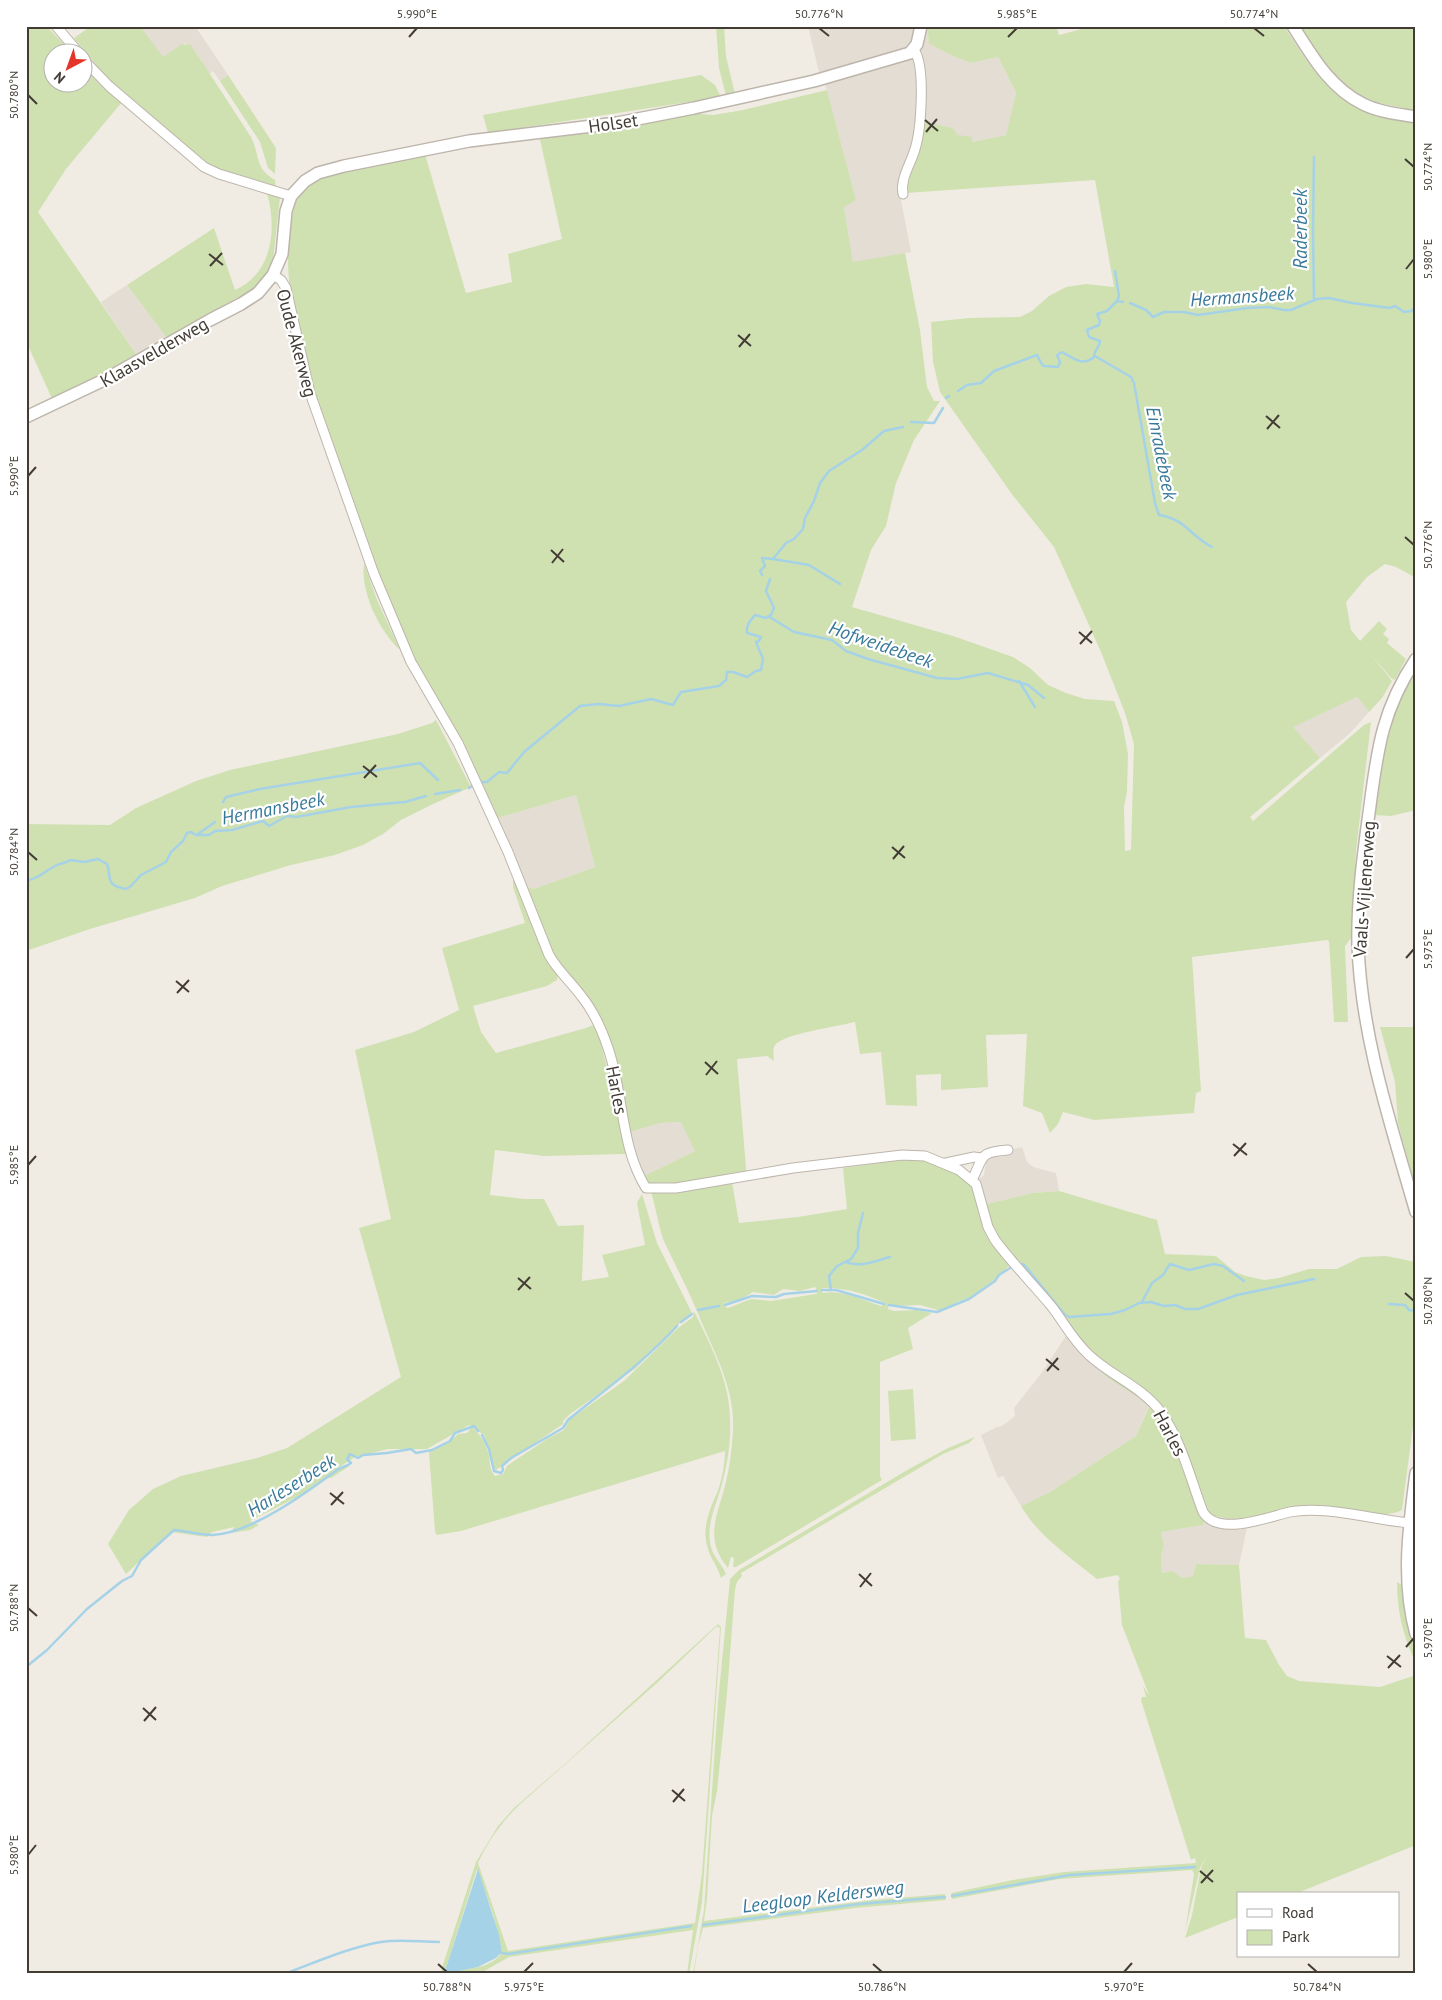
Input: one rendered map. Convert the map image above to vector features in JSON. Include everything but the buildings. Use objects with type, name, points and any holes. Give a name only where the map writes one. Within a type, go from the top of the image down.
[{"type":"street","points":[[56,26],[70,42]]},
{"type":"street","points":[[903,194],[902,184],[915,151],[921,112],[919,63],[914,50],[919,39],[920,26]]},
{"type":"street","points":[[1293,26],[1318,64],[1344,93],[1364,105],[1416,117]]},
{"type":"street","name":"Holset","points":[[291,196],[305,181],[324,170],[469,141],[618,123],[686,110],[814,81],[900,57],[914,50]]},
{"type":"street","points":[[92,68],[109,86],[204,167],[219,174],[291,196]]},
{"type":"street","name":"Oude Akerweg","points":[[291,196],[286,212],[282,254],[273,275],[281,280],[286,288],[310,393],[374,574],[414,668],[447,724]]},
{"type":"street","name":"Klaasvelderweg","points":[[26,417],[99,383],[241,304],[258,293],[273,275]]},
{"type":"street","name":"Vaals-Vijlenerweg","points":[[1416,659],[1396,693],[1385,720],[1378,748],[1361,885],[1358,944],[1362,998],[1373,1055],[1416,1212]]},
{"type":"street","name":"Harles","points":[[447,724],[458,743],[508,852],[549,955],[558,970],[587,1003],[601,1028],[613,1063],[634,1166],[646,1188],[666,1189],[693,1186],[793,1168],[902,1156],[925,1156],[946,1163],[972,1180],[978,1188],[986,1219],[995,1240],[1056,1312],[1072,1338],[1102,1366],[1149,1399],[1162,1414],[1184,1459],[1203,1512],[1209,1519],[1218,1524],[1231,1524],[1305,1511],[1410,1523]]},
{"type":"street","name":"Harles","points":[[946,1163],[974,1157],[981,1158],[990,1152],[1008,1150]]},
{"type":"street","points":[[972,1180],[981,1158]]},
{"type":"street","points":[[1416,1473],[1410,1523],[1408,1583],[1416,1634]]},
{"type":"shaded area","points":[[121,26],[195,26],[228,75],[220,81],[213,71],[209,74],[196,52],[185,43],[149,66]]},
{"type":"shaded area","points":[[808,26],[927,26],[929,44],[955,57],[971,63],[998,57],[1016,93],[1006,135],[972,142],[926,123],[906,190],[900,195],[911,252],[853,263],[844,206],[856,200],[827,90],[819,72]]},
{"type":"shaded area","points":[[127,285],[167,338],[136,354],[101,302]]},
{"type":"shaded area","points":[[1357,697],[1369,712],[1349,734],[1320,758],[1292,727]]},
{"type":"shaded area","points":[[576,795],[595,867],[534,889],[519,884],[513,877],[494,819]]},
{"type":"shaded area","points":[[682,1122],[695,1151],[644,1176],[630,1132],[660,1123]]},
{"type":"shaded area","points":[[1022,1147],[1027,1162],[1033,1167],[1056,1173],[1059,1191],[1032,1193],[987,1204],[972,1184],[984,1175],[986,1161],[999,1153]]},
{"type":"shaded area","points":[[1071,1328],[1152,1399],[1136,1436],[1050,1492],[1021,1506],[1003,1476],[998,1478],[981,1435],[1002,1426],[1015,1416],[1014,1408],[1043,1371]]},
{"type":"shaded area","points":[[1249,1518],[1239,1565],[1196,1564],[1193,1576],[1183,1578],[1172,1571],[1162,1573],[1161,1555],[1164,1547],[1161,1532],[1203,1525],[1205,1520]]},
{"type":"green space","points":[[26,26],[46,26],[62,42],[42,42],[42,92],[92,92],[92,76],[99,84],[122,102],[66,169],[38,212],[136,354],[71,393],[53,401],[26,341]]},
{"type":"green space","points":[[91,26],[140,26],[163,57],[182,44],[191,45],[251,137],[259,162],[264,171],[275,180],[276,189],[228,173],[203,161],[106,77],[92,60],[92,42],[77,42],[74,38]]},
{"type":"green space","points":[[716,26],[724,26],[726,56],[735,94],[726,96],[719,68]]},
{"type":"green space","points":[[927,26],[1056,26],[1059,35],[1093,26],[1284,26],[1318,76],[1339,96],[1366,110],[1416,120],[1416,578],[1396,567],[1385,564],[1367,577],[1346,602],[1351,630],[1360,641],[1379,621],[1387,629],[1383,634],[1389,639],[1387,643],[1406,659],[1395,680],[1391,678],[1370,653],[1392,681],[1382,698],[1369,712],[1357,697],[1293,727],[1320,758],[1250,817],[1253,821],[1364,725],[1371,722],[1356,851],[1352,937],[1345,946],[1348,1022],[1334,1022],[1329,941],[1327,940],[1192,957],[1201,1091],[1196,1093],[1194,1113],[1094,1120],[1063,1112],[1058,1124],[1050,1133],[1042,1113],[1023,1106],[1027,1034],[986,1035],[988,1087],[941,1090],[941,1074],[916,1075],[917,1106],[886,1105],[881,1052],[860,1054],[855,1022],[800,1034],[780,1041],[774,1047],[774,1061],[767,1056],[737,1059],[747,1180],[732,1182],[739,1223],[798,1217],[847,1209],[843,1168],[924,1157],[945,1165],[972,1184],[985,1226],[991,1238],[1011,1264],[994,1280],[969,1298],[943,1310],[936,1312],[938,1310],[920,1305],[889,1305],[888,1309],[894,1311],[917,1310],[932,1313],[908,1328],[913,1349],[880,1362],[880,1476],[882,1480],[736,1567],[733,1567],[734,1558],[731,1557],[728,1568],[720,1557],[714,1536],[729,1469],[733,1430],[733,1414],[727,1384],[689,1293],[663,1239],[651,1191],[644,1176],[695,1151],[681,1122],[660,1123],[630,1132],[617,1074],[593,1007],[577,987],[576,982],[559,970],[557,980],[547,986],[473,1006],[481,1032],[496,1053],[596,1024],[626,1154],[544,1156],[495,1150],[490,1195],[544,1199],[558,1226],[584,1225],[582,1281],[609,1277],[602,1255],[645,1245],[637,1203],[642,1194],[657,1243],[692,1313],[636,1368],[570,1414],[563,1421],[563,1424],[496,1470],[493,1467],[484,1435],[469,1425],[427,1449],[388,1449],[355,1457],[338,1468],[350,1463],[348,1467],[331,1478],[327,1477],[305,1493],[250,1521],[259,1525],[250,1530],[231,1533],[234,1527],[212,1532],[207,1537],[171,1532],[126,1574],[108,1544],[129,1510],[153,1489],[181,1476],[257,1458],[287,1448],[401,1377],[359,1228],[391,1219],[355,1050],[414,1032],[459,1010],[442,948],[525,923],[513,887],[513,877],[519,884],[534,889],[595,867],[576,795],[494,819],[452,732],[417,669],[389,609],[374,571],[322,419],[308,376],[297,332],[290,288],[288,246],[294,208],[310,176],[424,151],[466,293],[512,282],[508,254],[562,239],[539,135],[693,109],[701,114],[713,115],[743,110],[827,90],[856,200],[844,207],[853,262],[905,253],[920,330],[927,387],[934,401],[940,401],[914,440],[896,483],[886,526],[871,550],[852,607],[953,636],[1013,657],[1030,668],[1048,685],[1066,693],[1085,699],[1114,701],[1122,722],[1128,754],[1127,792],[1124,807],[1125,851],[1131,850],[1134,744],[1125,713],[1101,652],[1054,547],[1011,493],[940,392],[933,362],[931,322],[969,318],[1020,317],[1032,311],[1049,296],[1066,287],[1086,284],[1114,287],[1095,180],[906,193],[926,122],[952,128],[958,135],[972,137],[972,142],[1006,135],[1016,93],[998,57],[971,63],[929,44]],"holes":[[[815,1287],[818,1292],[816,1294],[771,1301],[751,1299],[728,1308],[724,1306],[725,1303],[742,1299],[753,1292],[774,1295],[783,1289],[800,1291]],[[821,1289],[855,1292],[885,1303],[882,1306],[845,1294],[823,1293]]]},
{"type":"green space","points":[[1297,26],[1416,26],[1416,111],[1375,102],[1351,92],[1339,83]]},
{"type":"green space","points":[[228,75],[276,148],[275,174],[268,168],[260,142],[220,81]]},
{"type":"green space","points":[[701,75],[715,85],[721,97],[488,133],[483,115]]},
{"type":"green space","points":[[267,193],[280,197],[270,271],[260,285],[167,338],[127,285],[214,228],[235,290],[248,282],[257,273],[269,249],[272,221]]},
{"type":"green space","points":[[364,563],[377,600],[400,650],[378,622],[368,598],[365,586]]},
{"type":"green space","points":[[1416,656],[1416,810],[1391,816],[1373,815],[1380,744]]},
{"type":"green space","points":[[436,720],[471,787],[401,820],[383,834],[363,845],[335,855],[291,865],[222,886],[195,898],[90,929],[26,951],[26,824],[110,825],[136,808],[196,781],[230,770],[398,734]]},
{"type":"green space","points":[[1380,1027],[1416,1027],[1416,1190],[1398,1123],[1395,1082]]},
{"type":"green space","points":[[1059,1191],[1157,1220],[1165,1254],[1216,1256],[1235,1272],[1264,1280],[1279,1278],[1309,1269],[1337,1269],[1361,1257],[1386,1256],[1416,1262],[1416,1403],[1402,1510],[1382,1514],[1315,1505],[1248,1518],[1222,1518],[1210,1514],[1170,1421],[1088,1349],[1005,1248],[990,1224],[987,1204],[1032,1193]]},
{"type":"green space","points":[[694,1311],[718,1363],[727,1391],[729,1405],[730,1435],[728,1458],[710,1530],[712,1551],[726,1574],[721,1578],[708,1549],[705,1532],[709,1512],[722,1477],[725,1451],[461,1531],[437,1535],[435,1532],[429,1452],[448,1443],[458,1434],[467,1433],[472,1427],[486,1445],[493,1473],[495,1476],[503,1474],[507,1466],[564,1430],[570,1419],[624,1381],[678,1328],[693,1317]]},
{"type":"green space","points":[[1097,1366],[1138,1394],[1159,1415],[1177,1449],[1205,1520],[1203,1525],[1161,1532],[1164,1547],[1161,1555],[1162,1573],[1172,1571],[1183,1578],[1193,1576],[1196,1564],[1239,1565],[1245,1638],[1266,1640],[1287,1676],[1299,1681],[1380,1687],[1416,1675],[1416,1845],[1300,1892],[1237,1892],[1237,1917],[1185,1938],[1192,1915],[1201,1868],[1206,1857],[1200,1868],[1185,1932],[1194,1874],[1192,1870],[1059,1879],[952,1899],[951,1893],[1064,1872],[1196,1863],[1195,1858],[1191,1860],[1141,1700],[1142,1697],[1146,1697],[1143,1686],[1149,1695],[1122,1625],[1118,1581],[1120,1579],[1118,1575],[1097,1579],[1046,1537],[1036,1527],[1021,1506],[1050,1492],[1136,1436],[1149,1407]]},
{"type":"green space","points":[[913,1389],[916,1439],[891,1441],[888,1391]]},
{"type":"green space","points":[[975,1437],[969,1443],[943,1454],[741,1573],[742,1576],[737,1582],[735,1589],[727,1694],[717,1791],[712,1816],[704,1921],[873,1900],[945,1894],[946,1900],[855,1908],[703,1928],[693,1974],[704,1910],[718,1702],[730,1579],[739,1570],[909,1469],[948,1448]]},
{"type":"green space","points":[[1397,1582],[1404,1586],[1416,1663],[1402,1624]]},
{"type":"green space","points":[[718,1624],[721,1627],[702,1902],[689,1974],[687,1974],[693,1930],[509,1957],[479,1974],[449,1974],[452,1971],[486,1965],[502,1952],[493,1914],[477,1869],[444,1974],[440,1974],[476,1862],[498,1826],[514,1808]],"holes":[[[717,1626],[720,1628],[702,1873],[695,1923],[508,1951],[478,1863],[491,1840],[518,1806],[657,1683]]]},
{"type":"water","points":[[478,1869],[499,1935],[502,1952],[496,1958],[478,1967],[444,1974]]},
{"type":"waterway","name":"Raderbeek","points":[[1314,157],[1314,300]]},
{"type":"waterway","points":[[1115,271],[1119,296],[1117,301]]},
{"type":"waterway","name":"Hermansbeek","points":[[1130,303],[1146,310],[1153,317],[1164,312],[1184,312],[1198,315],[1247,308],[1269,307],[1291,310],[1317,299],[1329,298],[1390,308],[1395,306],[1404,312],[1411,311],[1416,307]]},
{"type":"waterway","name":"Hermansbeek","points":[[958,391],[967,385],[981,383],[994,371],[1037,355],[1044,366],[1058,367],[1060,362],[1057,355],[1062,352],[1074,359],[1090,360],[1094,357],[1100,341],[1089,337],[1087,330],[1099,325],[1100,321],[1097,314],[1107,311],[1117,301],[1123,302]]},
{"type":"waterway","name":"Einradebeek","points":[[1095,356],[1131,377],[1134,383],[1155,503],[1159,515],[1176,520],[1212,547]]},
{"type":"waterway","name":"Hermansbeek","points":[[911,422],[934,423],[943,408]]},
{"type":"waterway","name":"Hermansbeek","points":[[762,575],[760,571],[765,566],[762,558],[773,559],[786,543],[794,539],[803,529],[805,518],[814,501],[820,483],[829,471],[862,450],[884,431],[903,427]]},
{"type":"waterway","points":[[773,559],[809,565],[840,584]]},
{"type":"waterway","name":"Hermansbeek","points":[[482,782],[487,782],[499,772],[507,773],[524,752],[580,706],[599,704],[619,706],[651,699],[673,705],[681,692],[719,686],[726,680],[727,672],[747,677],[761,670],[763,659],[756,642],[761,637],[747,633],[747,628],[755,615],[766,618],[771,615],[774,608],[766,591],[770,579]]},
{"type":"waterway","name":"Hofweidebeek","points":[[768,616],[794,632],[832,640],[846,651],[868,659],[937,678],[957,679],[988,673],[1028,685],[1044,698]]},
{"type":"waterway","points":[[1019,681],[1035,707]]},
{"type":"waterway","points":[[223,802],[226,797],[260,789],[420,763],[438,780]]},
{"type":"waterway","name":"Hermansbeek","points":[[435,794],[460,790]]},
{"type":"waterway","name":"Hermansbeek","points":[[26,886],[29,880],[70,860],[84,862],[98,859],[107,864],[112,883],[126,889],[141,875],[166,862],[171,852],[183,841],[187,833],[209,835],[215,831],[232,830],[263,821],[269,826],[287,816],[296,817],[351,807],[405,802],[426,796]]},
{"type":"waterway","points":[[198,834],[215,822]]},
{"type":"waterway","points":[[831,1290],[829,1276],[837,1266],[851,1259],[858,1248],[858,1233],[863,1213]]},
{"type":"waterway","points":[[846,1262],[863,1264],[890,1257]]},
{"type":"waterway","name":"Harleserbeek","points":[[1020,1265],[1023,1264],[1026,1267],[1065,1315],[1069,1317],[1111,1314],[1139,1303],[1151,1302],[1164,1306],[1175,1305],[1185,1309],[1198,1309],[1237,1295],[1314,1279]]},
{"type":"waterway","points":[[1142,1302],[1152,1283],[1163,1275],[1170,1264],[1189,1270],[1214,1264],[1223,1266],[1244,1281]]},
{"type":"waterway","name":"Harleserbeek","points":[[889,1305],[937,1312],[969,1299],[1010,1268]]},
{"type":"waterway","name":"Harleserbeek","points":[[822,1290],[836,1290],[884,1304]]},
{"type":"waterway","name":"Harleserbeek","points":[[725,1305],[752,1296],[776,1297],[784,1294],[817,1291]]},
{"type":"waterway","name":"Harleserbeek","points":[[1389,1304],[1405,1305],[1409,1310],[1416,1311]]},
{"type":"waterway","name":"Harleserbeek","points":[[698,1310],[719,1306]]},
{"type":"waterway","name":"Harleserbeek","points":[[681,1322],[692,1314]]},
{"type":"waterway","name":"Harleserbeek","points":[[482,1435],[489,1449],[494,1471],[501,1473],[503,1470],[502,1466],[511,1458],[563,1428],[568,1420],[637,1364],[677,1326]]},
{"type":"waterway","name":"Harleserbeek","points":[[26,1667],[47,1650],[87,1609],[122,1581],[132,1576],[141,1560],[174,1530],[212,1535],[243,1528],[277,1511],[337,1470],[351,1463],[347,1459],[350,1454],[358,1458],[363,1455],[411,1449],[416,1453],[432,1450],[450,1441],[455,1433],[474,1426],[478,1431]]},
{"type":"waterway","name":"Leegloop Keldersweg","points":[[952,1896],[1070,1875],[1195,1867]]},
{"type":"waterway","name":"Leegloop Keldersweg","points":[[703,1925],[859,1904],[945,1897]]},
{"type":"waterway","name":"Leegloop Keldersweg","points":[[498,1952],[508,1954],[691,1926]]},
{"type":"waterway","name":"Leegloop Keldersweg","points":[[284,1974],[369,1944],[395,1941],[439,1942]]}]
